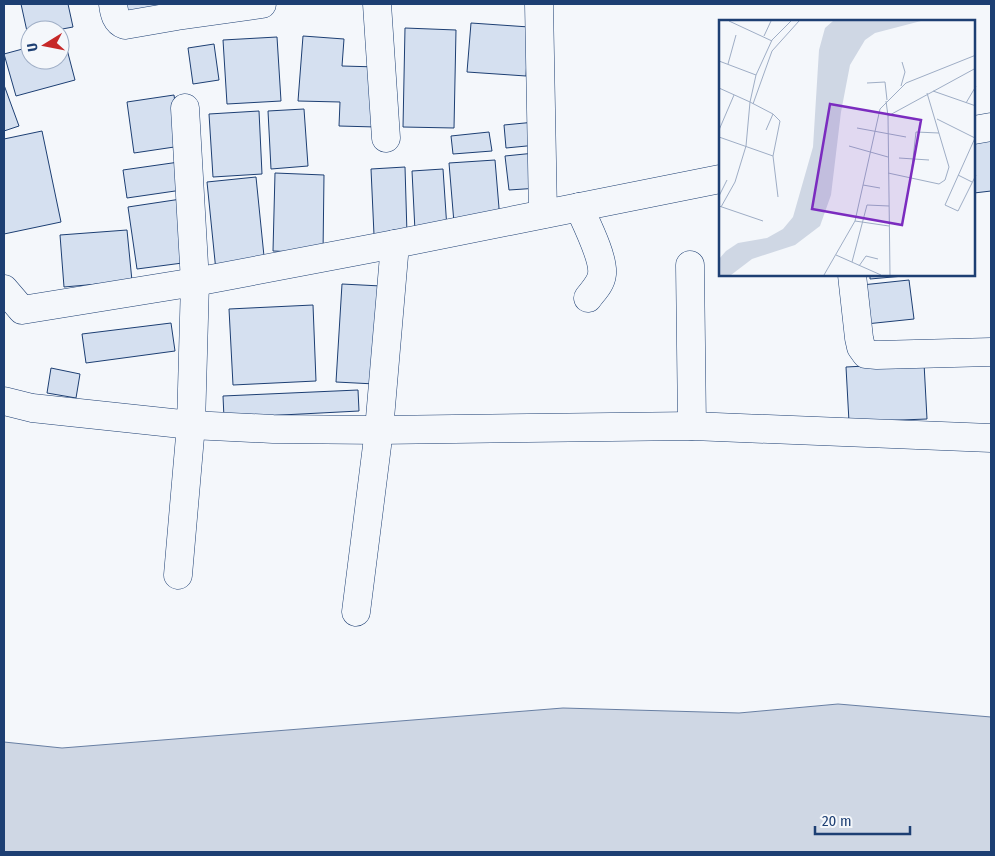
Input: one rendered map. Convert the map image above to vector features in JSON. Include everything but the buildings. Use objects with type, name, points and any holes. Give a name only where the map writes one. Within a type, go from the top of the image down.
[{"type":"street","points":[[113,4],[116,19],[120,24],[125,25],[176,10],[262,4]]},
{"type":"street","points":[[378,4],[386,138]]},
{"type":"street","points":[[540,4],[543,214]]},
{"type":"street","points":[[178,575],[191,426],[196,282],[185,108]]},
{"type":"street","points":[[975,130],[991,127]]},
{"type":"street","points":[[4,289],[13,313],[196,282],[719,179]]},
{"type":"street","points":[[579,207],[601,262],[602,274],[598,285],[588,298]]},
{"type":"street","points":[[356,612],[378,430],[394,244]]},
{"type":"street","points":[[690,265],[692,426]]},
{"type":"street","points":[[852,276],[859,338],[861,347],[866,354],[991,352]]},
{"type":"street","points":[[4,401],[32,408],[191,426],[378,430],[692,426],[991,438]]},
{"type":"shaded area","points":[[838,704],[991,717],[991,852],[4,852],[4,742],[62,748],[563,708],[739,713]]}]
